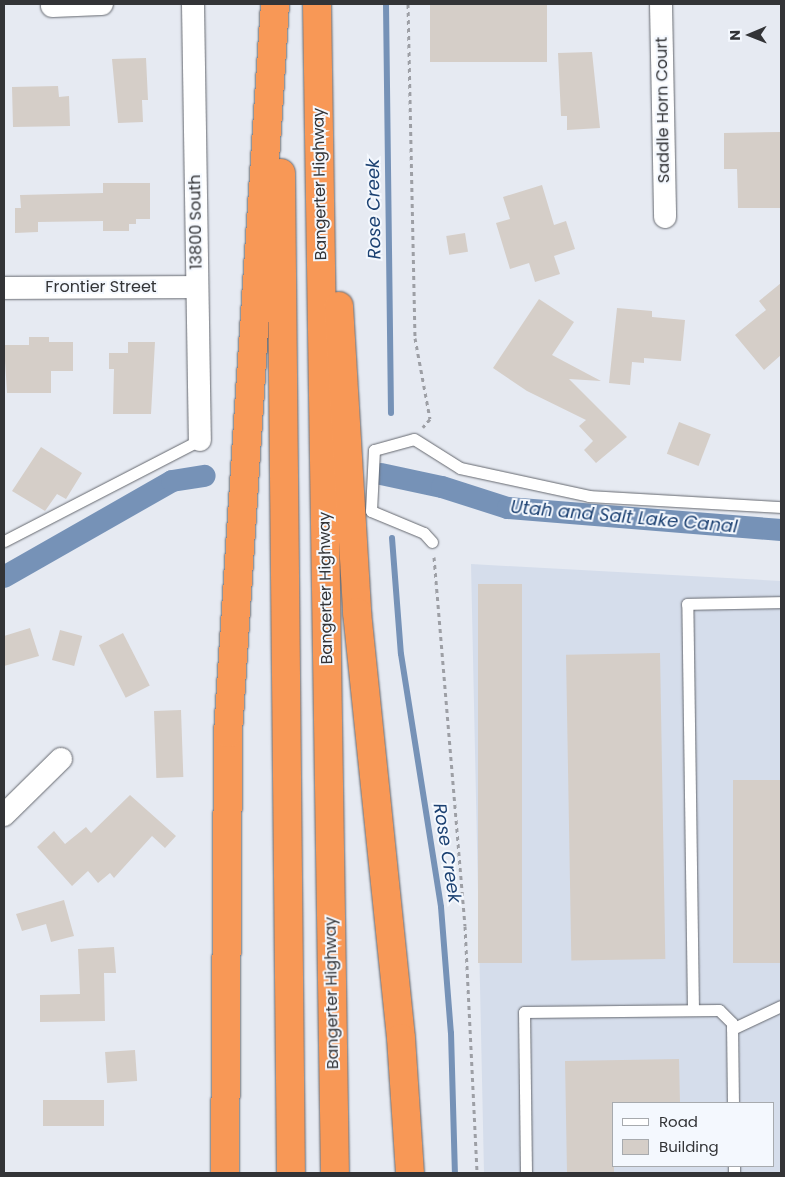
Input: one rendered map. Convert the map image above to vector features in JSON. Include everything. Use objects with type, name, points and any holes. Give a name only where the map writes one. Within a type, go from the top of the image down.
[{"type":"highway","points":[[225,1173],[228,733],[275,4]]},
{"type":"highway","points":[[280,4],[291,1173]]},
{"type":"highway","name":"Bangerter Highway","points":[[317,4],[335,1173]]},
{"type":"highway","points":[[318,65],[345,380],[357,612],[400,1029],[410,1173]]},
{"type":"street","points":[[52,6],[102,4]]},
{"type":"street","name":"13800 South","points":[[192,4],[200,440]]},
{"type":"street","name":"Saddle Horn Court","points":[[661,4],[664,216]]},
{"type":"street","name":"Frontier Street","points":[[4,288],[198,287]]},
{"type":"street","points":[[4,815],[61,759]]},
{"type":"lane","points":[[432,542],[424,532],[371,511],[374,450],[414,439],[460,468],[589,496],[781,507]]},
{"type":"lane","points":[[4,541],[200,440]]},
{"type":"lane","points":[[693,1010],[687,604],[781,602]]},
{"type":"lane","points":[[732,1029],[781,1006]]},
{"type":"lane","points":[[526,1173],[524,1012],[719,1010],[730,1018],[732,1029],[733,1102]]},
{"type":"path","points":[[408,4],[415,338],[430,419],[414,439]]},
{"type":"path","points":[[432,542],[465,926],[477,1173]]},
{"type":"shaded area","points":[[471,564],[781,581],[781,1173],[484,1173]]},
{"type":"building","points":[[430,4],[547,4],[547,62],[430,62]]},
{"type":"building","points":[[592,52],[600,128],[567,130],[567,116],[561,116],[558,53]]},
{"type":"building","points":[[146,58],[148,100],[142,100],[143,122],[118,123],[112,59]]},
{"type":"building","points":[[58,86],[59,97],[69,96],[70,126],[13,127],[12,87]]},
{"type":"building","points":[[781,132],[781,208],[738,208],[737,169],[724,169],[724,133]]},
{"type":"building","points":[[103,183],[150,183],[150,219],[136,219],[136,224],[129,224],[129,231],[103,231],[103,221],[38,222],[38,232],[15,233],[15,208],[21,208],[20,195],[103,193]]},
{"type":"building","points":[[542,185],[554,225],[566,221],[575,249],[554,256],[560,274],[535,282],[529,263],[510,269],[496,223],[510,219],[503,197]]},
{"type":"building","points":[[465,233],[468,252],[449,255],[446,236]]},
{"type":"building","points":[[781,283],[781,355],[764,370],[735,335],[766,310],[759,301]]},
{"type":"building","points":[[539,299],[574,322],[552,355],[601,381],[569,379],[627,437],[596,463],[584,450],[593,441],[579,426],[586,420],[527,391],[493,368]]},
{"type":"building","points":[[617,308],[652,311],[652,317],[685,320],[681,361],[644,358],[644,363],[632,362],[630,385],[609,383]]},
{"type":"building","points":[[29,337],[49,337],[49,342],[73,342],[73,371],[51,371],[51,393],[7,393],[4,345],[29,345]]},
{"type":"building","points":[[128,342],[155,342],[151,414],[113,414],[114,369],[109,369],[109,353],[128,353]]},
{"type":"building","points":[[679,422],[711,434],[699,466],[667,454]]},
{"type":"building","points":[[41,447],[82,473],[66,499],[57,494],[45,511],[12,491]]},
{"type":"building","points":[[478,584],[522,584],[522,963],[478,963]]},
{"type":"building","points":[[30,628],[39,656],[4,666],[4,636]]},
{"type":"building","points":[[60,630],[82,636],[74,666],[52,660]]},
{"type":"building","points":[[123,633],[150,686],[126,698],[99,645]]},
{"type":"building","points":[[660,653],[665,959],[571,961],[566,655]]},
{"type":"building","points":[[181,710],[183,777],[156,778],[154,711]]},
{"type":"building","points":[[733,780],[780,780],[780,963],[733,963]]},
{"type":"building","points":[[130,795],[176,836],[165,848],[152,836],[114,878],[110,873],[98,883],[88,871],[72,886],[37,847],[54,831],[65,844],[86,827],[91,833]]},
{"type":"building","points":[[64,900],[74,936],[51,942],[46,924],[22,931],[16,914]]},
{"type":"building","points":[[114,947],[116,973],[104,973],[105,1021],[40,1022],[40,995],[80,994],[78,949]]},
{"type":"building","points":[[135,1050],[137,1081],[107,1083],[105,1052]]},
{"type":"building","points":[[679,1059],[680,1102],[612,1102],[612,1167],[614,1167],[614,1173],[567,1173],[565,1061]]},
{"type":"building","points":[[43,1100],[104,1100],[104,1126],[43,1126]]},
{"type":"waterway","name":"Rose Creek","points":[[386,4],[391,413]]},
{"type":"waterway","name":"Utah and Salt Lake Canal","points":[[381,474],[442,487],[508,508],[781,530]]},
{"type":"waterway","name":"Utah and Salt Lake Canal","points":[[4,577],[172,481],[205,476]]},
{"type":"waterway","name":"Rose Creek","points":[[392,538],[401,654],[441,907],[451,1033],[455,1173]]}]
